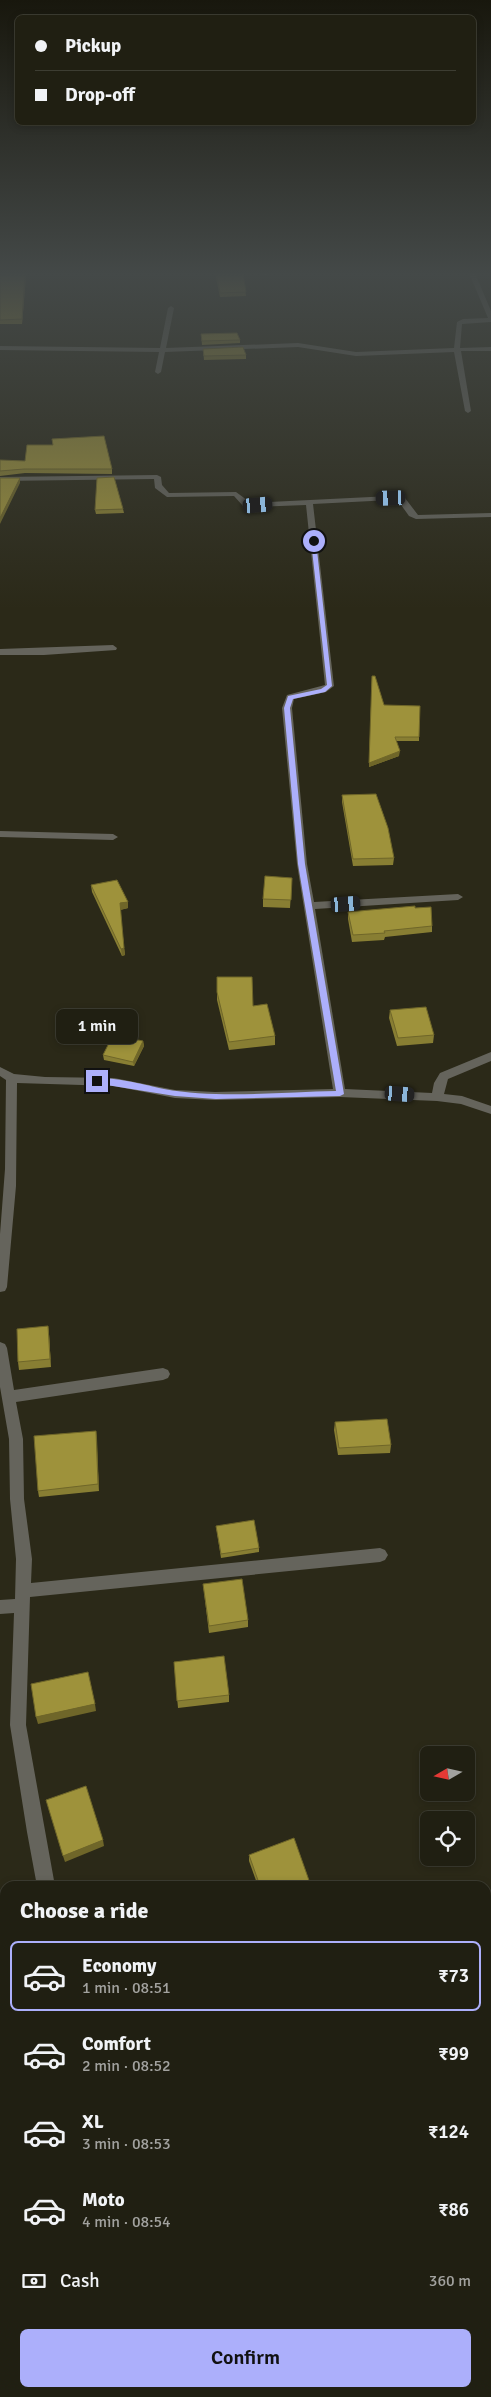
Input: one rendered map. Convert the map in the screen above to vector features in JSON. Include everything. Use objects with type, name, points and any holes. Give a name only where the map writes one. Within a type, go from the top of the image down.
[{"type":"street","points":[[464,385],[468,410]]},
{"type":"street","points":[[0,479],[157,477],[158,486],[167,496],[236,494],[246,504],[251,505],[391,498],[402,500],[416,517],[491,515]]},
{"type":"street","points":[[309,501],[330,686],[323,690],[290,697],[287,708],[302,864],[340,1094]]},
{"type":"street","points":[[0,652],[44,652],[113,648]]},
{"type":"street","points":[[0,834],[113,837]]},
{"type":"street","points":[[309,906],[458,897]]},
{"type":"street","points":[[437,1097],[440,1083],[444,1076],[491,1056]]},
{"type":"street","points":[[0,1071],[12,1078],[45,1081],[114,1082],[175,1094],[216,1096],[340,1094],[437,1097],[462,1100],[491,1110]]},
{"type":"street","points":[[0,1287],[9,1222],[11,1152],[9,1094],[12,1078]]},
{"type":"street","points":[[0,1348],[16,1439],[17,1499],[24,1559],[18,1725],[45,1881]]},
{"type":"street","points":[[8,1397],[163,1374]]},
{"type":"street","points":[[0,1607],[23,1598],[380,1556]]},
{"type":"building","points":[[104,436],[112,469],[24,469],[0,471],[0,460],[25,461],[27,445],[53,445],[52,439]]},
{"type":"building","points":[[114,477],[123,509],[95,510],[97,478]]},
{"type":"building","points":[[0,478],[20,478],[0,518]]},
{"type":"building","points":[[372,676],[375,676],[384,705],[420,706],[419,737],[395,737],[400,751],[369,763]]},
{"type":"building","points":[[376,794],[388,828],[394,858],[353,859],[342,795]]},
{"type":"building","points":[[265,876],[292,878],[291,900],[263,899]]},
{"type":"building","points":[[117,880],[128,902],[120,903],[124,948],[121,949],[91,885]]},
{"type":"building","points":[[415,906],[415,908],[431,907],[432,926],[384,931],[385,933],[353,935],[348,912]]},
{"type":"building","points":[[217,977],[252,977],[253,1006],[267,1004],[275,1036],[229,1042],[217,992]]},
{"type":"building","points":[[426,1007],[434,1035],[398,1038],[390,1010]]},
{"type":"building","points":[[113,1035],[143,1041],[133,1062],[103,1055]]},
{"type":"building","points":[[48,1326],[50,1359],[18,1362],[17,1329]]},
{"type":"building","points":[[387,1419],[391,1445],[339,1448],[335,1422]]},
{"type":"building","points":[[96,1431],[98,1484],[38,1491],[34,1436]]},
{"type":"building","points":[[254,1520],[259,1548],[221,1554],[216,1526]]},
{"type":"building","points":[[242,1579],[248,1620],[209,1626],[203,1584]]},
{"type":"building","points":[[224,1656],[229,1695],[177,1701],[174,1662]]},
{"type":"building","points":[[88,1672],[95,1704],[36,1717],[31,1684]]},
{"type":"building","points":[[86,1786],[103,1840],[63,1856],[46,1800]]},
{"type":"building","points":[[294,1838],[309,1881],[258,1881],[249,1855]]},
{"type":"route","points":[[97,1081],[114,1082],[175,1094],[259,1096],[340,1094],[302,864],[287,708],[287,702],[290,697],[323,690],[330,686],[314,541]]}]
